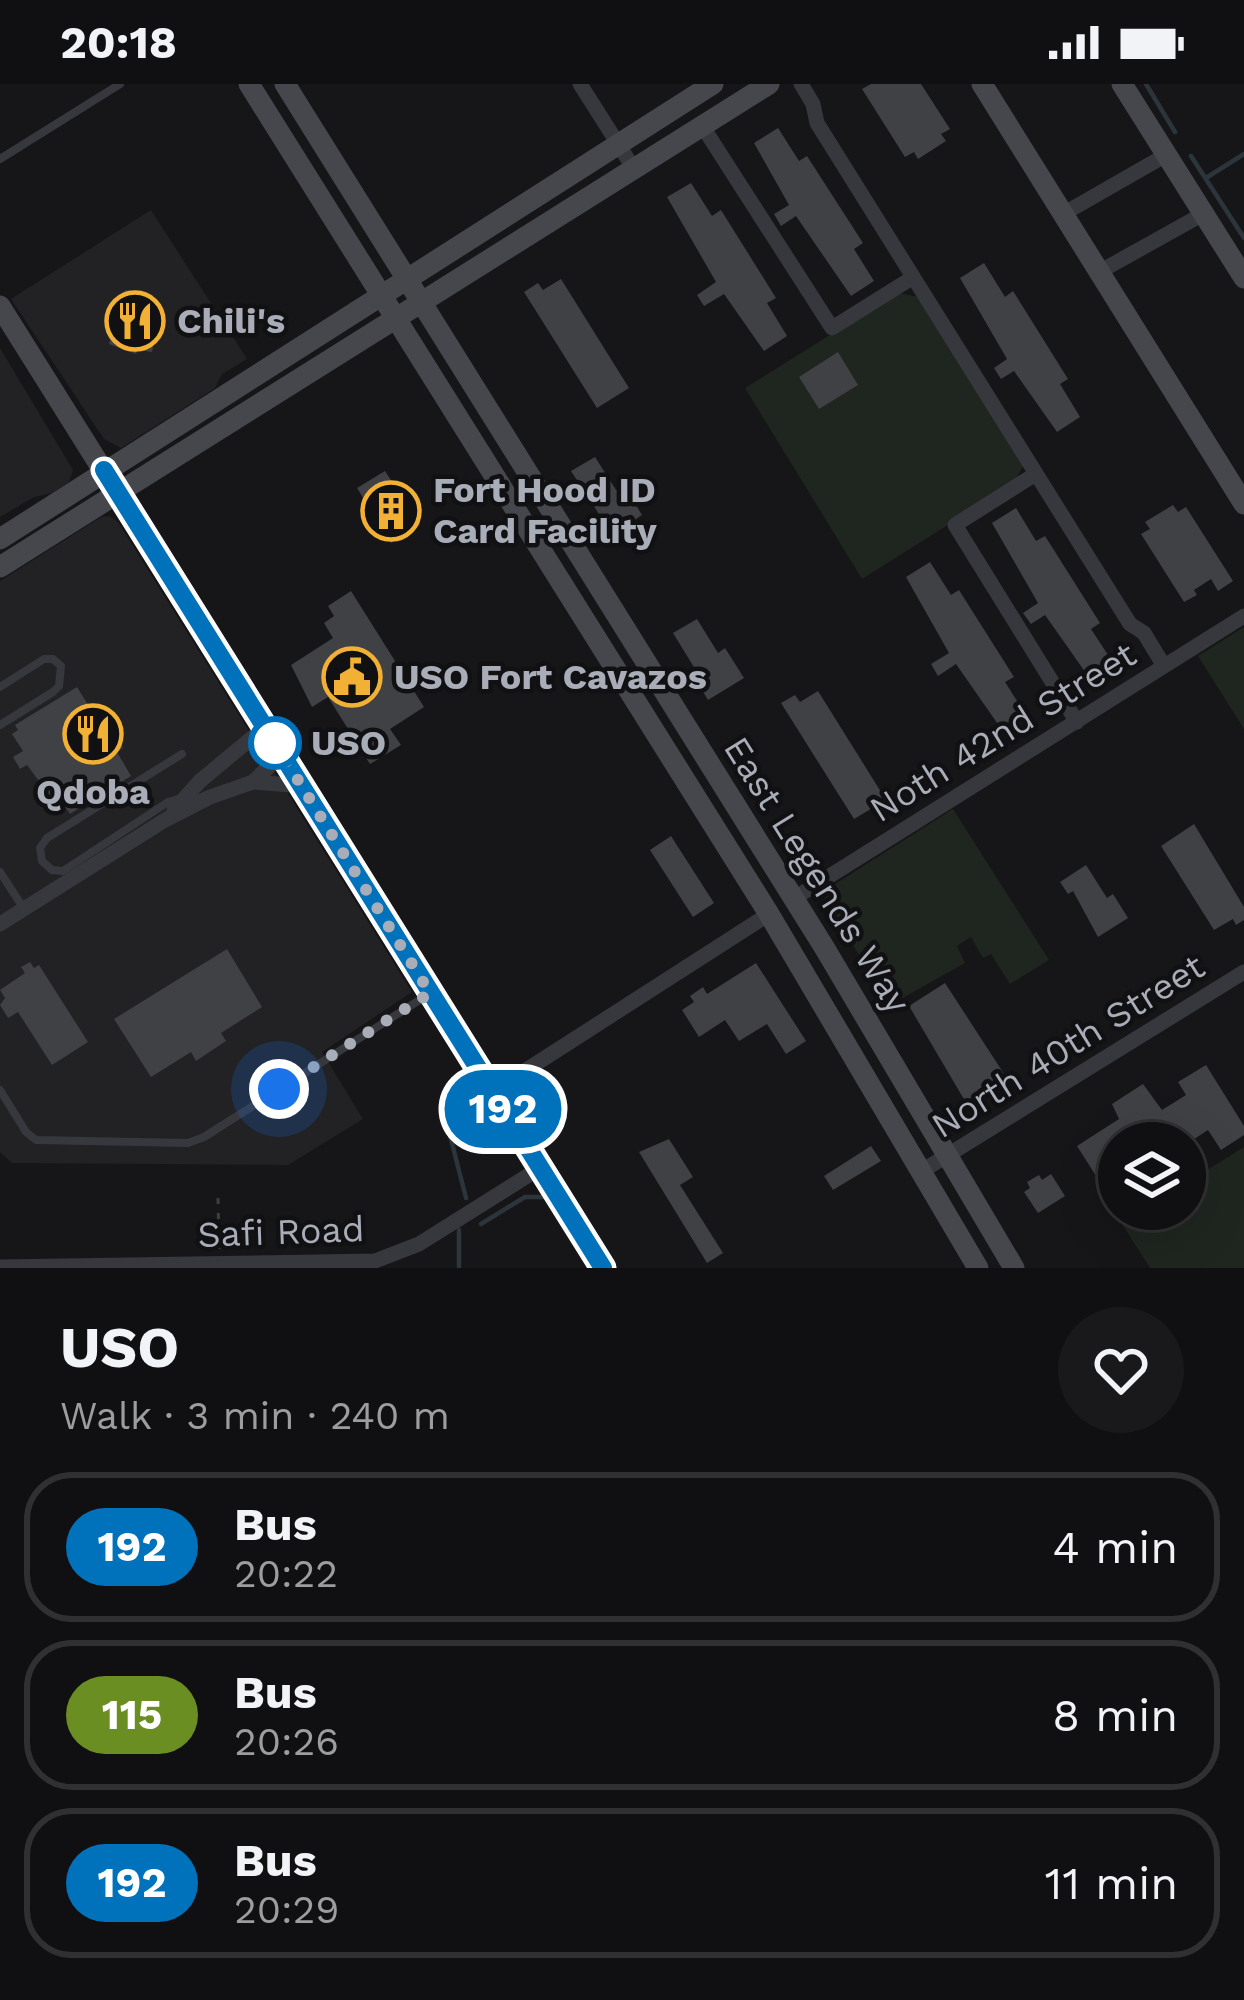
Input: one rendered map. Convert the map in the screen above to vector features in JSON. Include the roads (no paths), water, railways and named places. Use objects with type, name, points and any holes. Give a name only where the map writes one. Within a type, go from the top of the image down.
[{"type":"street","name":"East Legends Way","points":[[249,84],[769,914],[978,1268]]},
{"type":"street","name":"East Legends Way","points":[[284,84],[824,946],[1014,1268]]},
{"type":"street","points":[[580,84],[634,169]]},
{"type":"street","points":[[0,539],[712,84]]},
{"type":"street","points":[[0,567],[769,84]]},
{"type":"street","points":[[801,84],[817,123],[1034,475],[1130,624],[1144,633],[1164,666]]},
{"type":"street","points":[[982,84],[1244,504]]},
{"type":"street","points":[[1123,84],[1244,278]]},
{"type":"street","points":[[703,127],[832,328],[912,278]]},
{"type":"street","points":[[1064,214],[1166,155]]},
{"type":"street","points":[[1100,272],[1203,214]]},
{"type":"street","points":[[2,313],[603,1268]]},
{"type":"street","points":[[1034,475],[955,525],[1077,722]]},
{"type":"street","name":"Noth 42nd Street","points":[[793,898],[1244,616]]},
{"type":"street","points":[[165,820],[265,727]]},
{"type":"street","points":[[253,782],[282,754]]},
{"type":"street","points":[[0,924],[165,820],[210,797],[253,782],[302,786]]},
{"type":"street","points":[[743,873],[774,898],[793,898]]},
{"type":"street","points":[[492,1092],[769,914],[793,920],[824,946]]},
{"type":"street","name":"North 40th Street","points":[[922,1171],[1244,972]]},
{"type":"street","name":"Safi Road","points":[[0,1267],[372,1264],[419,1244],[540,1168]]},
{"type":"lane","points":[[0,160],[120,84]]},
{"type":"lane","points":[[0,687],[44,659],[61,666],[59,686],[53,692],[0,725]]},
{"type":"lane","points":[[182,754],[47,838],[40,848],[42,861],[52,870],[63,871],[168,802],[185,798]]},
{"type":"lane","points":[[0,872],[24,909]]},
{"type":"lane","points":[[0,1090],[35,1140],[188,1143],[430,993]]},
{"type":"waterway","points":[[1146,84],[1175,132]]},
{"type":"waterway","points":[[1206,178],[1244,154]]},
{"type":"waterway","points":[[1191,156],[1244,238]]},
{"type":"waterway","points":[[454,1090],[444,1112],[466,1198]]},
{"type":"waterway","points":[[481,1224],[525,1197],[545,1197]]},
{"type":"waterway","points":[[459,1230],[459,1268]]},
{"type":"place","name":"Chili's","points":[[135,321]]},
{"type":"place","name":"Fort Hood ID Card Facility","points":[[391,511]]},
{"type":"place","name":"USO Fort Cavazos","points":[[352,677]]},
{"type":"place","name":"Qdoba","points":[[93,734]]},
{"type":"place","name":"USO","points":[[275,743]]}]
